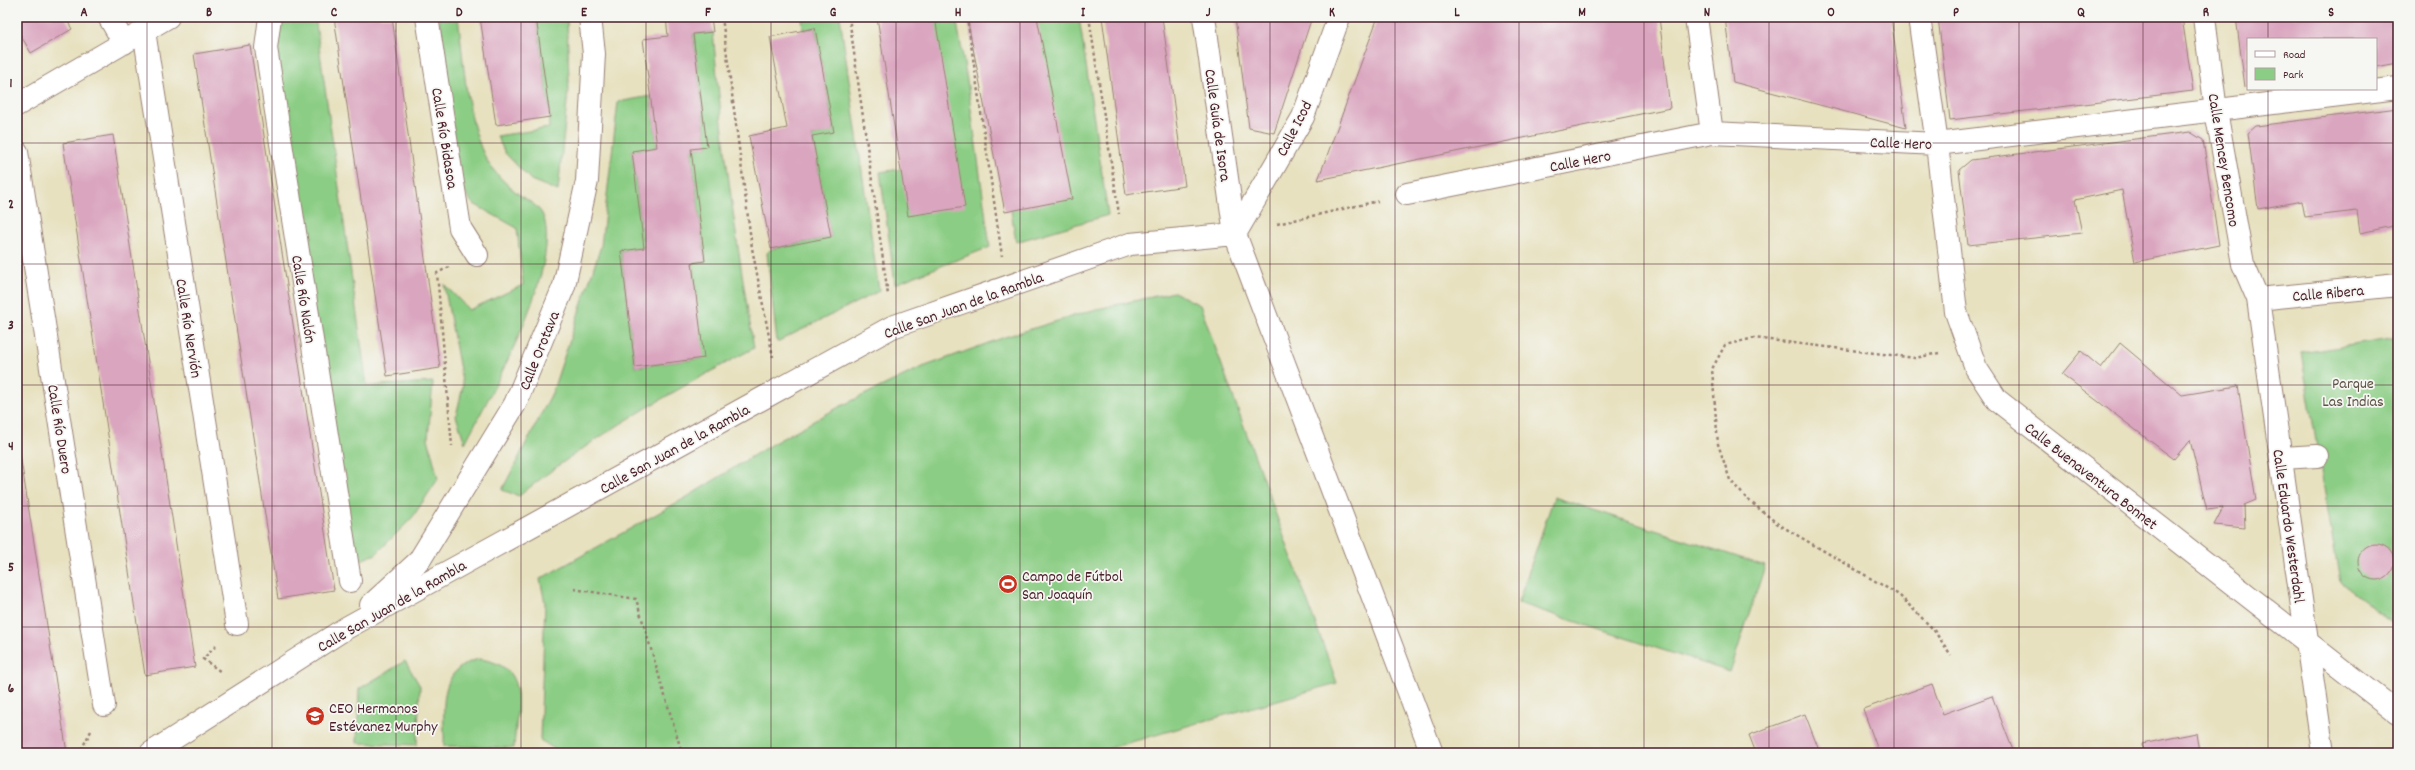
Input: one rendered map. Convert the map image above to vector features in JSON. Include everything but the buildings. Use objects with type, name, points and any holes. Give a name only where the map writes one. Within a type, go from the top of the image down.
[{"type":"street","points":[[109,17],[124,43]]},
{"type":"street","points":[[17,105],[168,17]]},
{"type":"street","name":"Calle Río Nalón","points":[[270,17],[266,48],[350,581]]},
{"type":"street","name":"Calle Río Bidasoa","points":[[427,17],[460,228],[477,255]]},
{"type":"street","name":"Calle Orotava","points":[[346,628],[419,560],[516,404],[564,286],[587,181],[594,54],[590,17]]},
{"type":"street","name":"Calle Guía de Isora","points":[[1204,17],[1235,234],[1432,753]]},
{"type":"street","name":"Calle Icod","points":[[1235,234],[1303,117],[1339,17]]},
{"type":"street","points":[[1696,17],[1712,133]]},
{"type":"street","name":"Calle Buenaventura Bonnet","points":[[1919,17],[1938,144],[1956,312],[1976,368],[1997,400],[2306,643],[2398,713]]},
{"type":"street","name":"Calle Mencey Bencomo","points":[[2204,17],[2216,111],[2242,264],[2258,299]]},
{"type":"street","name":"Calle Río Nervión","points":[[144,31],[237,624]]},
{"type":"street","name":"Calle Hero","points":[[1407,194],[1712,133],[1938,144],[2398,88]]},
{"type":"street","name":"Calle Río Duero","points":[[17,152],[104,705]]},
{"type":"street","name":"Calle San Juan de la Rambla","points":[[150,753],[346,628],[892,328],[1125,246],[1235,234]]},
{"type":"street","name":"Calle Ribera","points":[[2258,299],[2398,285]]},
{"type":"street","name":"Calle Eduardo Westerdahl","points":[[2258,299],[2306,643],[2323,753]]},
{"type":"street","points":[[2281,458],[2317,456]]},
{"type":"path","points":[[722,17],[752,248],[779,391]]},
{"type":"path","points":[[849,17],[892,328]]},
{"type":"path","points":[[967,17],[1006,288]]},
{"type":"path","points":[[1089,17],[1125,246]]},
{"type":"path","points":[[1235,234],[1407,194]]},
{"type":"path","points":[[467,484],[452,450],[437,273],[477,255]]},
{"type":"path","points":[[1951,655],[1933,629],[1899,595],[1778,524],[1747,499],[1730,480],[1718,444],[1712,369],[1725,345],[1754,338],[1915,358],[1969,347]]},
{"type":"path","points":[[574,589],[636,599],[682,753]]},
{"type":"path","points":[[237,624],[203,659],[247,692]]},
{"type":"green space","points":[[281,17],[315,17],[367,386],[433,382],[428,438],[438,479],[412,518],[376,554],[353,563],[273,48]]},
{"type":"green space","points":[[439,17],[458,17],[467,93],[475,131],[481,149],[489,164],[498,175],[520,195],[536,206],[542,213],[544,218],[546,241],[542,269],[533,300],[506,364],[465,443],[456,416],[463,386],[444,284],[469,310],[523,285],[517,228],[472,203],[459,183]]},
{"type":"green space","points":[[536,17],[567,17],[569,82],[558,191],[531,180],[505,153],[497,136],[549,128],[550,117]]},
{"type":"green space","points":[[802,17],[840,17],[879,291],[777,342],[767,253],[771,249],[831,237],[812,136],[834,131],[815,28],[803,30]]},
{"type":"green space","points":[[935,17],[956,17],[967,80],[990,247],[895,284],[880,172],[901,169]]},
{"type":"green space","points":[[980,17],[1079,17],[1108,215],[1016,242]]},
{"type":"green space","points":[[713,32],[730,190],[754,348],[633,416],[575,454],[519,496],[502,490],[552,393],[601,246],[618,102],[651,96],[657,147],[632,151],[644,248],[621,251],[635,367],[703,358],[692,263],[705,261],[691,149],[707,147],[693,34]]},
{"type":"green space","name":"Campo de Fútbol San Joaquín","points":[[1174,292],[1200,305],[1337,683],[1093,753],[561,753],[540,740],[545,603],[540,579],[687,497],[772,444],[839,407],[920,368],[1005,337],[1093,310]]},
{"type":"green space","name":"Parque Las Indias","points":[[2398,338],[2398,627],[2340,582],[2301,353]]},
{"type":"green space","points":[[1554,497],[1765,566],[1730,672],[1518,603]]},
{"type":"green space","points":[[479,659],[496,663],[507,670],[513,680],[517,691],[518,704],[514,748],[444,746],[444,705],[445,693],[449,682],[455,672],[465,664]]},
{"type":"green space","points":[[405,661],[420,686],[417,745],[357,743],[359,689]]},
{"type":"place","name":"Campo de Fútbol San Joaquín","points":[[1008,584]]},
{"type":"place","name":"CEO Hermanos Estévanez Murphy","points":[[315,716]]}]
